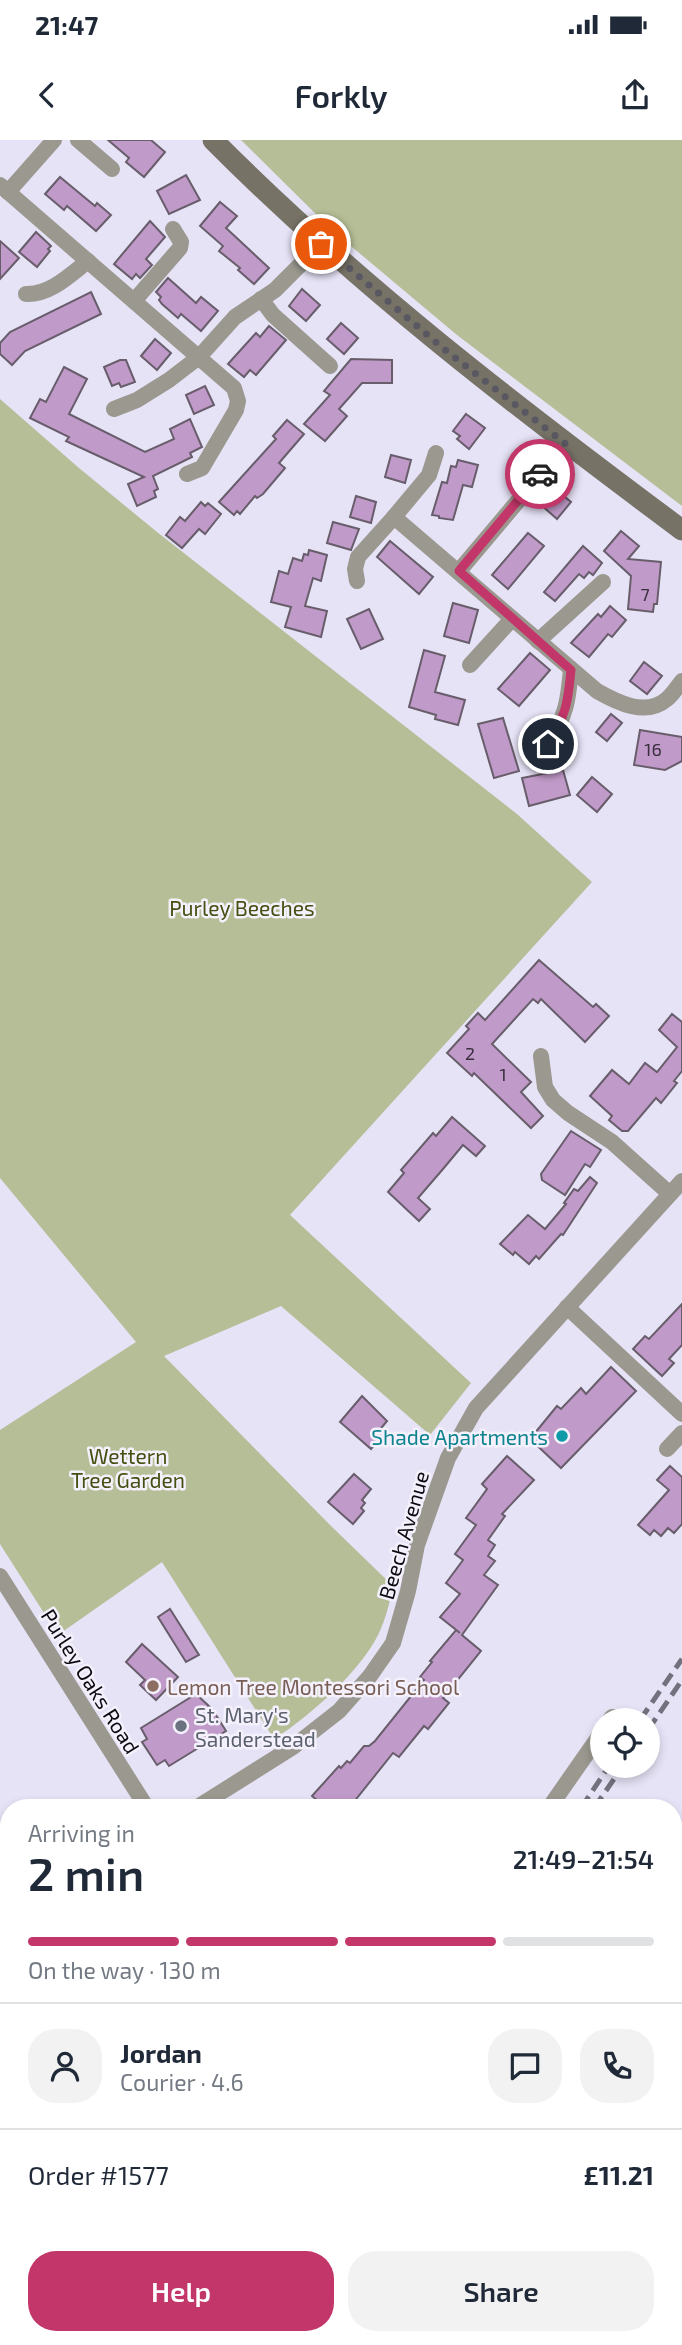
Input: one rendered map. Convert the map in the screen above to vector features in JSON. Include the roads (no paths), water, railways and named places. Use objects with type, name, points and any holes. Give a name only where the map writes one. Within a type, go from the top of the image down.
[{"type":"street","points":[[54,140],[3,189],[234,388],[238,401],[236,410],[202,468],[187,474]]},
{"type":"street","points":[[78,140],[112,169]]},
{"type":"street","points":[[213,140],[321,244],[444,349],[682,530]]},
{"type":"street","points":[[134,301],[180,248],[181,242],[173,229]]},
{"type":"street","points":[[114,409],[137,400],[199,357],[235,317],[275,290],[321,244]]},
{"type":"street","points":[[26,295],[38,295],[58,284],[88,261]]},
{"type":"street","points":[[261,299],[272,315],[330,366]]},
{"type":"street","points":[[459,571],[566,444]]},
{"type":"street","points":[[357,581],[355,569],[358,557],[429,475],[436,453]]},
{"type":"street","points":[[394,517],[571,670],[597,691],[618,703],[637,708],[654,707],[668,699],[682,681]]},
{"type":"street","points":[[538,641],[603,582]]},
{"type":"street","points":[[470,665],[512,619]]},
{"type":"street","points":[[548,744],[562,721],[568,704],[571,670]]},
{"type":"street","points":[[541,1056],[545,1087],[553,1100],[612,1142],[670,1194]]},
{"type":"street","name":"Beech Avenue","points":[[211,1799],[293,1747],[339,1711],[370,1676],[393,1643],[408,1591],[417,1545],[448,1458],[476,1408],[682,1181]]},
{"type":"street","points":[[568,1307],[682,1414]]},
{"type":"street","points":[[667,1449],[682,1433]]},
{"type":"street","name":"Purley Oaks Road","points":[[0,1576],[141,1799]]},
{"type":"street","points":[[555,1799],[590,1749]]},
{"type":"railway","points":[[648,1708],[682,1659]]},
{"type":"railway","points":[[660,1712],[682,1680]]},
{"type":"railway","points":[[587,1799],[601,1778]]},
{"type":"railway","points":[[600,1799],[615,1778]]},
{"type":"place","name":"Shade Apartments","points":[[562,1436]]},
{"type":"place","name":"Lemon Tree Montessori School","points":[[153,1686]]},
{"type":"place","name":"St. Mary's Sanderstead","points":[[181,1726]]},
{"type":"park label","name":"Purley Beeches","points":[[242,907]]},
{"type":"park label","name":"Wettern Tree Garden","points":[[128,1467]]}]
